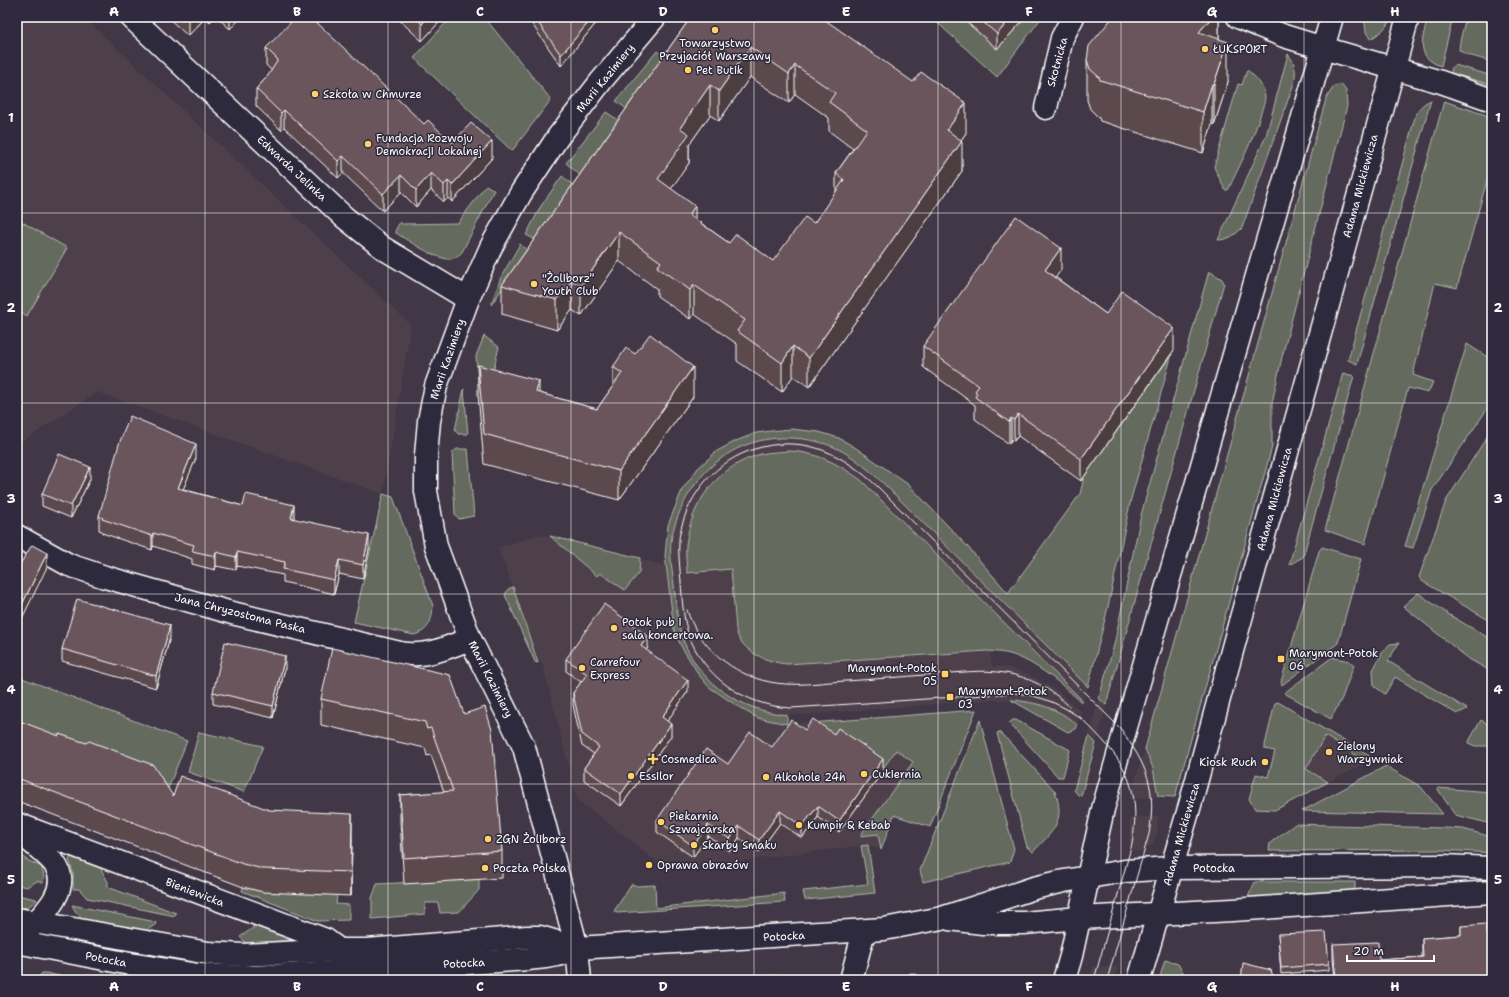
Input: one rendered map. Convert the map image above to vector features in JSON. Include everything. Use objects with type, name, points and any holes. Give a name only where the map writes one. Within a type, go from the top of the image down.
[{"type":"street","name":"Edwarda Jelinka","points":[[131,17],[344,217],[383,248],[468,299]]},
{"type":"street","name":"Marii Kazimiery","points":[[580,980],[577,948],[524,747],[470,639],[436,546],[426,491],[428,421],[436,386],[468,299],[491,247],[525,187],[558,137],[602,80],[655,17]]},
{"type":"street","name":"Skotnicka","points":[[1046,108],[1062,38],[1073,17]]},
{"type":"street","points":[[1238,17],[1284,36],[1394,67],[1492,100]]},
{"type":"street","points":[[1064,980],[1103,809],[1134,696],[1332,17]]},
{"type":"street","name":"Adama Mickiewicza","points":[[1139,980],[1190,805],[1408,17]]},
{"type":"street","name":"Jana Chryzostoma Paska","points":[[17,536],[70,565],[105,577],[232,613],[400,653],[413,655],[426,654],[470,639]]},
{"type":"street","name":"Bieniewicka","points":[[17,824],[326,940],[369,969]]},
{"type":"street","points":[[17,830],[55,864],[60,883],[58,896],[26,921],[17,941]]},
{"type":"street","name":"Potocka","points":[[26,921],[208,953],[243,955],[366,950],[527,937],[540,937],[577,948],[884,929],[942,918],[1034,888],[1088,876],[1125,871],[1172,868],[1442,866],[1492,868]]},
{"type":"street","name":"Potocka","points":[[942,918],[998,924],[1159,913],[1233,910],[1492,892]]},
{"type":"street","points":[[851,980],[864,931]]},
{"type":"street","name":"Potocka","points":[[17,941],[130,964],[198,975],[232,978],[536,958],[567,953],[577,948]]},
{"type":"shaded area","points":[[17,17],[84,17],[411,325],[383,494],[97,392],[17,445]]},
{"type":"shaded area","points":[[782,437],[819,442],[839,449],[866,468],[884,484],[1088,687],[1083,701],[876,494],[788,451],[761,454],[749,458],[733,466],[721,475],[707,490],[694,514],[688,532],[686,547],[687,573],[731,569],[735,630],[749,650],[768,660],[794,664],[990,652],[992,666],[1006,667],[1027,674],[1055,689],[1081,712],[1077,725],[1071,719],[1052,709],[1029,702],[1011,700],[986,700],[801,715],[771,713],[751,708],[737,701],[724,693],[707,678],[692,659],[681,631],[676,606],[671,558],[673,532],[678,518],[695,485],[714,463],[745,445],[763,439]]},
{"type":"shaded area","points":[[537,535],[550,536],[666,566],[671,616],[674,629],[681,646],[699,675],[709,687],[745,711],[774,722],[787,724],[976,710],[930,827],[894,815],[881,850],[868,845],[667,870],[577,800],[544,669],[541,662],[538,663],[508,573],[498,548]]},
{"type":"shaded area","points":[[1099,698],[1106,705],[1096,743],[1089,736]]},
{"type":"shaded area","points":[[1325,736],[1367,763],[1328,782],[1306,769]]},
{"type":"shaded area","points":[[1145,749],[1153,768],[1158,796],[1129,800]]},
{"type":"shaded area","points":[[1158,816],[1158,829],[1153,844],[1141,852],[1134,851],[1129,842],[1130,818]]},
{"type":"shaded area","points":[[1093,967],[1118,967],[1114,980],[1089,980]]},
{"type":"shaded area","points":[[779,973],[777,980],[715,980],[716,978]]},
{"type":"green space","points":[[451,17],[484,17],[549,97],[550,101],[512,151],[414,58]]},
{"type":"green space","points":[[931,17],[1042,17],[997,77]]},
{"type":"green space","points":[[1364,17],[1392,17],[1383,30],[1370,39],[1366,32]]},
{"type":"green space","points":[[1428,17],[1451,17],[1452,21],[1441,66],[1427,58],[1422,46]]},
{"type":"green space","points":[[1466,17],[1492,17],[1492,62],[1465,54],[1459,50]]},
{"type":"green space","points":[[657,51],[666,58],[628,110],[616,101]]},
{"type":"green space","points":[[1288,54],[1294,65],[1295,73],[1293,86],[1242,228],[1231,237],[1218,240],[1266,136]]},
{"type":"green space","points":[[1455,65],[1492,76],[1492,85],[1451,73],[1452,67]]},
{"type":"green space","points":[[1247,70],[1261,85],[1265,94],[1265,100],[1258,123],[1246,152],[1228,190],[1225,190],[1214,167],[1238,84],[1242,85]]},
{"type":"green space","points":[[1341,84],[1346,91],[1347,106],[1282,357],[1272,403],[1272,447],[1175,797],[1158,796],[1153,768],[1145,749],[1326,99],[1334,86]]},
{"type":"green space","points":[[1431,100],[1357,364],[1348,360],[1415,117],[1421,107]]},
{"type":"green space","points":[[1444,101],[1491,118],[1492,162],[1457,288],[1435,283],[1413,375],[1433,382],[1428,393],[1408,388],[1365,544],[1325,530]]},
{"type":"green space","points":[[606,112],[620,121],[581,176],[566,163]]},
{"type":"green space","points":[[562,176],[575,187],[536,240],[526,235],[541,206]]},
{"type":"green space","points":[[486,185],[494,190],[462,252],[455,257],[446,259],[439,257],[396,233],[395,231],[400,222],[402,224],[458,223]]},
{"type":"green space","points":[[17,219],[67,248],[27,316],[17,310]]},
{"type":"green space","points":[[520,244],[528,251],[491,305],[501,277]]},
{"type":"green space","points":[[1209,271],[1222,279],[1224,283],[1106,705],[1099,698],[1114,645],[1141,515]]},
{"type":"green space","points":[[484,336],[499,347],[489,388],[478,384],[476,356]]},
{"type":"green space","points":[[1467,344],[1492,360],[1492,402],[1432,490],[1413,548],[1405,546]]},
{"type":"green space","points":[[1172,354],[1131,499],[1108,607],[1088,687],[884,484],[868,470],[851,456],[827,444],[792,438],[770,439],[750,443],[732,451],[716,462],[702,476],[690,492],[680,511],[673,531],[671,551],[671,565],[678,621],[684,642],[692,658],[712,683],[725,693],[754,708],[787,715],[787,724],[758,718],[745,711],[709,687],[699,675],[681,646],[674,629],[665,556],[668,525],[682,490],[698,468],[717,451],[756,433],[771,431],[791,429],[819,432],[839,438],[909,485],[967,546],[1008,593],[1080,494],[1084,477],[1096,460],[1096,456],[1099,456],[1111,439],[1111,435],[1115,434],[1126,418],[1126,414],[1130,413],[1141,396],[1141,393],[1145,392],[1157,375],[1156,372],[1160,371]]},
{"type":"green space","points":[[1343,373],[1354,376],[1303,557],[1289,565]]},
{"type":"green space","points":[[464,389],[468,434],[458,434],[455,430]]},
{"type":"green space","points":[[1492,429],[1492,622],[1422,581],[1419,577],[1446,501]]},
{"type":"green space","points":[[457,449],[468,449],[474,516],[459,519],[455,514],[452,453]]},
{"type":"green space","points":[[788,451],[818,456],[845,469],[862,481],[1083,701],[1082,703],[1058,682],[1030,662],[1004,653],[988,651],[787,664],[771,661],[749,650],[739,638],[736,630],[731,569],[687,573],[686,545],[689,529],[694,514],[709,488],[732,467],[761,454]]},
{"type":"green space","points":[[383,494],[393,497],[433,606],[429,625],[423,631],[414,635],[354,622]]},
{"type":"green space","points":[[550,536],[640,558],[639,573],[625,590],[600,573],[597,576]]},
{"type":"green space","points":[[1322,547],[1361,559],[1338,643],[1282,685],[1281,682],[1319,551]]},
{"type":"green space","points":[[513,587],[538,663],[535,662],[505,595],[508,589]]},
{"type":"green space","points":[[1418,593],[1448,614],[1492,640],[1492,672],[1469,659],[1403,606]]},
{"type":"green space","points":[[1399,643],[1388,661],[1467,709],[1457,714],[1395,677],[1385,694],[1374,686],[1373,670],[1383,651],[1390,644]]},
{"type":"green space","points":[[1335,655],[1334,658],[1350,661],[1354,665],[1342,698],[1331,719],[1284,693]]},
{"type":"green space","points":[[17,676],[187,741],[165,796],[17,743]]},
{"type":"green space","points":[[1011,700],[1038,704],[1055,710],[1063,714],[1077,725],[1076,729],[1068,732]]},
{"type":"green space","points":[[1278,702],[1373,758],[1367,763],[1325,736],[1306,769],[1328,782],[1275,810],[1255,809],[1249,799],[1256,774],[1268,777],[1275,751],[1265,749],[1265,745],[1275,703]]},
{"type":"green space","points":[[976,710],[930,827],[894,815],[881,850],[878,834],[860,836],[913,762],[896,750],[884,767],[841,734],[834,743],[811,723]]},
{"type":"green space","points":[[980,720],[1014,849],[1010,862],[923,882],[920,870]]},
{"type":"green space","points":[[1016,720],[1070,750],[1063,777],[1058,777],[1009,723]]},
{"type":"green space","points":[[1481,720],[1492,727],[1492,746],[1475,746],[1468,743]]},
{"type":"green space","points":[[199,732],[263,746],[244,792],[188,772]]},
{"type":"green space","points":[[1000,732],[1055,791],[1059,811],[1056,825],[1052,832],[1033,852],[1027,847],[997,733]]},
{"type":"green space","points":[[1089,736],[1096,743],[1081,796],[1074,790]]},
{"type":"green space","points":[[1386,766],[1421,787],[1443,814],[1302,811]]},
{"type":"green space","points":[[1437,788],[1492,792],[1492,824],[1455,815]]},
{"type":"green space","points":[[1295,824],[1463,829],[1492,837],[1492,853],[1441,850],[1269,851],[1270,843]]},
{"type":"green space","points":[[868,845],[875,893],[805,900],[803,891],[868,884],[861,846]]},
{"type":"green space","points":[[17,852],[21,853],[25,859],[42,867],[44,877],[43,883],[37,881],[27,887],[17,885]]},
{"type":"green space","points":[[71,856],[100,867],[108,882],[108,887],[176,913],[175,916],[87,898],[79,889],[73,889],[73,873],[69,860]]},
{"type":"green space","points":[[479,879],[479,890],[459,912],[440,913],[438,903],[425,903],[425,914],[372,919],[372,898],[377,884]]},
{"type":"green space","points":[[1255,882],[1355,882],[1355,891],[1247,899]]},
{"type":"green space","points":[[632,884],[637,886],[655,885],[656,908],[784,893],[785,902],[617,913],[614,911]]},
{"type":"green space","points":[[243,887],[337,895],[336,904],[349,905],[349,920],[318,921],[242,891]]},
{"type":"green space","points":[[17,895],[37,900],[28,907],[17,909]]},
{"type":"green space","points":[[72,905],[156,922],[155,925],[142,933],[86,923],[77,914]]},
{"type":"green space","points":[[253,925],[290,938],[291,943],[249,946],[240,937],[253,928]]},
{"type":"green space","points":[[1165,960],[1178,964],[1188,980],[1159,980]]},
{"type":"green space","points":[[42,973],[46,973],[78,980],[36,980]]},
{"type":"building","points":[[296,17],[311,17],[424,124],[428,120],[452,143],[471,123],[492,141],[452,185],[448,181],[444,185],[431,173],[416,190],[401,175],[383,194],[343,156],[338,161],[284,110],[281,113],[256,89],[267,77],[278,60],[266,48]]},
{"type":"building","points":[[415,17],[428,17],[422,24]]},
{"type":"building","points":[[534,17],[593,17],[561,55]]},
{"type":"building","points":[[691,17],[821,17],[913,82],[921,72],[966,103],[947,130],[962,141],[809,358],[793,346],[782,363],[737,331],[745,320],[694,285],[690,290],[657,267],[661,262],[619,232],[581,286],[572,280],[557,300],[502,285]],"holes":[[[750,47],[789,74],[795,65],[835,93],[829,102],[867,130],[836,173],[844,180],[814,223],[805,217],[773,261],[736,234],[729,243],[689,215],[695,206],[658,179],[689,134],[680,128],[710,85],[719,91]]]},
{"type":"building","points":[[977,17],[1012,17],[997,34]]},
{"type":"building","points":[[1113,17],[1212,17],[1199,32],[1228,42],[1203,112],[1100,80],[1099,77],[1090,69],[1087,60],[1089,46]]},
{"type":"building","points":[[1016,216],[1061,248],[1045,270],[1106,314],[1122,291],[1174,328],[1081,459],[1018,414],[1014,420],[1011,418],[1009,422],[975,397],[977,393],[975,391],[979,386],[923,346]]},
{"type":"building","points":[[650,334],[693,367],[619,471],[484,434],[478,365],[539,381],[536,392],[597,409],[622,373],[613,367],[626,348],[635,354]]},
{"type":"building","points":[[130,416],[196,444],[178,488],[243,506],[246,494],[294,505],[291,518],[369,535],[363,565],[339,560],[334,580],[283,569],[285,562],[237,552],[236,557],[216,552],[215,556],[192,551],[194,545],[153,533],[152,536],[102,519],[103,518],[99,516],[119,444]]},
{"type":"building","points":[[59,454],[90,467],[71,506],[42,494]]},
{"type":"building","points":[[32,545],[47,553],[17,615],[17,569]]},
{"type":"building","points":[[77,599],[170,625],[156,676],[62,649]]},
{"type":"building","points":[[604,604],[648,636],[641,646],[688,680],[662,717],[671,724],[621,794],[584,768],[599,747],[582,734],[573,693],[587,674],[566,659]]},
{"type":"building","points":[[225,642],[285,656],[273,706],[213,692]]},
{"type":"building","points":[[332,648],[450,675],[464,714],[485,707],[492,730],[502,851],[404,858],[400,795],[453,791],[431,728],[427,729],[425,722],[321,699]]},
{"type":"building","points":[[813,719],[834,734],[838,728],[883,759],[839,821],[818,806],[802,826],[780,811],[759,840],[739,826],[730,839],[708,825],[693,846],[657,820],[706,749],[728,764],[750,732],[772,747],[791,720],[805,730]]},
{"type":"building","points":[[17,720],[59,736],[59,734],[86,743],[89,741],[153,765],[173,796],[180,776],[269,810],[352,814],[351,872],[263,869],[243,864],[17,778]]},
{"type":"building","points":[[1486,924],[1486,934],[1492,934],[1492,980],[1336,980],[1333,944],[1378,942],[1379,960],[1423,957],[1422,938],[1461,935],[1461,926]]},
{"type":"building","points":[[1326,932],[1329,964],[1281,968],[1278,934]]},
{"type":"building","points":[[1243,963],[1271,970],[1274,980],[1241,980]]},
{"type":"building","points":[[910,973],[934,980],[908,980]]},
{"type":"tram line","points":[[1083,720],[1052,702],[1035,696],[1016,693],[791,708],[758,702],[742,695],[715,676],[704,663],[695,649],[686,627],[682,595],[679,538],[687,511],[694,498],[702,486],[722,465],[748,451],[762,447],[779,444],[795,444],[810,446],[838,457],[851,465],[877,486],[1120,728],[1143,766],[1148,778],[1152,803],[1149,834],[1107,980]]},
{"type":"tram line","points":[[687,610],[699,635],[708,647],[719,657],[730,666],[743,673],[770,682],[785,684],[808,684],[988,671],[1023,677],[1055,694],[1069,706]]},
{"type":"tram line","points":[[1080,717],[1118,759],[1126,773],[1134,804],[1135,823],[1132,844],[1094,980]]},
{"type":"place","name":"Towarzystwo Przyjaciół Warszawy","points":[[715,30]]},
{"type":"place","name":"ŁUKSPORT","points":[[1205,49]]},
{"type":"place","name":"Pet Butik","points":[[688,70]]},
{"type":"place","name":"Szkoła w Chmurze","points":[[315,94]]},
{"type":"place","name":"Fundacja Rozwoju Demokracji Lokalnej","points":[[368,144]]},
{"type":"place","name":"\"Żoliborz\" Youth Club","points":[[534,284]]},
{"type":"place","name":"Potok pub i sala koncertowa.","points":[[614,628]]},
{"type":"place","name":"Marymont-Potok 06","points":[[1281,659]]},
{"type":"place","name":"Carrefour Express","points":[[582,668]]},
{"type":"place","name":"Marymont-Potok 05","points":[[945,674]]},
{"type":"place","name":"Marymont-Potok 03","points":[[950,697]]},
{"type":"place","name":"Zielony Warzywniak","points":[[1329,752]]},
{"type":"place","name":"Cosmedica","points":[[653,759]]},
{"type":"place","name":"Kiosk Ruch","points":[[1265,762]]},
{"type":"place","name":"Cukiernia","points":[[864,774]]},
{"type":"place","name":"Essilor","points":[[631,776]]},
{"type":"place","name":"Alkohole 24h","points":[[766,777]]},
{"type":"place","name":"Piekarnia Szwajcarska","points":[[661,822]]},
{"type":"place","name":"Kumpir & Kebab","points":[[799,825]]},
{"type":"place","name":"ZGN Żoliborz","points":[[488,839]]},
{"type":"place","name":"Skarby Smaku","points":[[694,845]]},
{"type":"place","name":"Oprawa obrazów","points":[[649,865]]},
{"type":"place","name":"Poczta Polska","points":[[485,868]]}]
